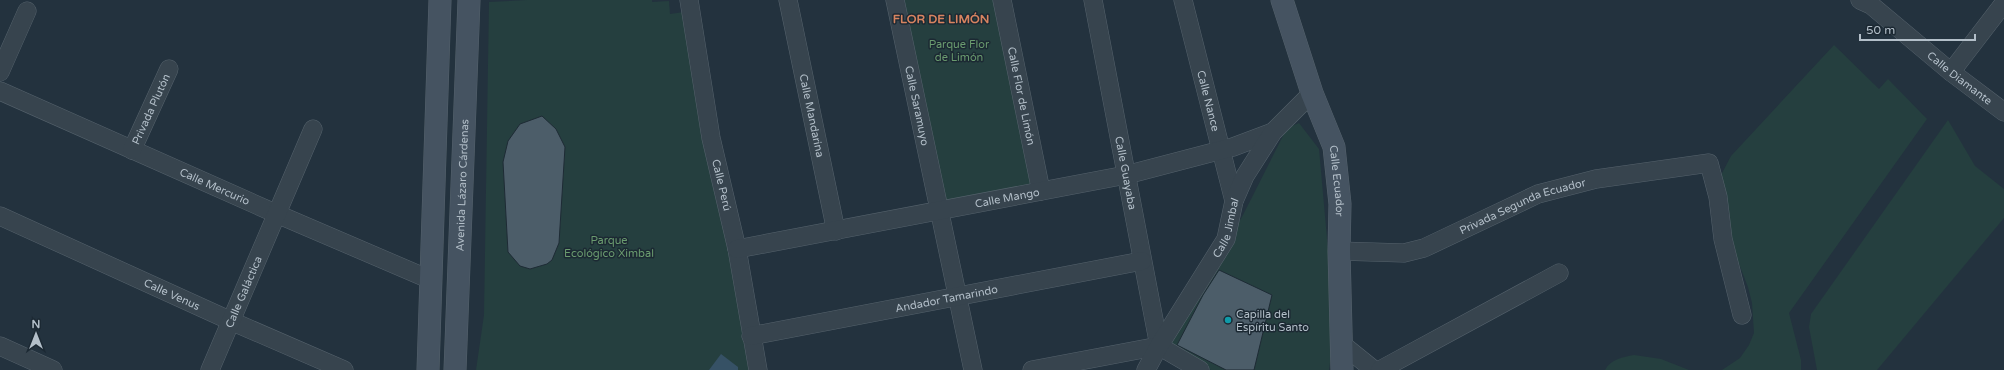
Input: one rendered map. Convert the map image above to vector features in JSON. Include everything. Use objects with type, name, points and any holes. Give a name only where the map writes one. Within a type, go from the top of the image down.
[{"type":"main road","points":[[428,370],[440,0]]},
{"type":"main road","name":"Avenida Lázaro Cárdenas","points":[[455,370],[458,251],[469,0]]},
{"type":"main road","name":"Calle Ecuador","points":[[1282,0],[1312,93],[1334,147],[1340,204],[1339,251],[1343,345],[1342,370]]},
{"type":"main road","points":[[432,251],[458,251]]},
{"type":"street","name":"Calle Perú","points":[[689,0],[711,138],[737,249],[758,370]]},
{"type":"street","name":"Calle Mandarina","points":[[788,0],[836,231]]},
{"type":"street","name":"Calle Saramuyo","points":[[895,0],[973,370]]},
{"type":"street","name":"Calle Flor de Limón","points":[[1002,0],[1041,191]]},
{"type":"street","name":"Calle Guayaba","points":[[1093,0],[1159,346]]},
{"type":"street","name":"Calle Nance","points":[[1183,0],[1234,201]]},
{"type":"street","name":"Calle Diamante","points":[[1860,0],[1871,5],[1951,72],[2004,112]]},
{"type":"street","points":[[1951,72],[2004,2]]},
{"type":"street","points":[[0,72],[27,10]]},
{"type":"street","name":"Privada Plutón","points":[[132,150],[169,69]]},
{"type":"street","name":"Calle Mercurio","points":[[0,91],[277,214],[431,280]]},
{"type":"street","name":"Calle Jimbal","points":[[1146,370],[1159,346],[1226,239],[1234,201],[1245,176],[1273,132],[1312,93]]},
{"type":"street","name":"Calle Galáctica","points":[[210,370],[313,129]]},
{"type":"street","name":"Calle Mango","points":[[737,249],[1126,175],[1221,150],[1273,132]]},
{"type":"street","name":"Privada Segunda Ecuador","points":[[1339,251],[1404,253],[1424,248],[1538,194],[1596,179],[1709,163],[1718,197],[1722,239],[1742,315]]},
{"type":"street","name":"Calle Venus","points":[[0,216],[231,321],[344,370]]},
{"type":"street","name":"Andador Tamarindo","points":[[751,336],[1142,261]]},
{"type":"street","points":[[1380,370],[1559,273]]},
{"type":"street","points":[[1343,345],[1374,370]]},
{"type":"street","points":[[0,346],[54,370]]},
{"type":"street","points":[[1038,370],[1159,346],[1200,370]]},
{"type":"green space","name":"Parque Ecológico Ximbal","points":[[527,0],[669,1],[670,14],[691,11],[758,370],[476,370],[484,315],[489,2]]},
{"type":"green space","name":"Parque Flor de Limón","points":[[902,0],[1000,0],[1039,190],[943,208]]},
{"type":"green space","points":[[1834,45],[1879,89],[1888,79],[1927,119],[1789,313],[1801,360],[1801,370],[1722,370],[1740,358],[1749,345],[1754,333],[1752,303],[1748,287],[1732,246],[1720,177],[1731,156]]},
{"type":"green space","points":[[1948,120],[1975,166],[2004,189],[2004,218],[1877,370],[1817,370],[1809,327],[1811,314]]},
{"type":"green space","points":[[1299,123],[1319,149],[1335,328],[1329,370],[1211,370],[1163,344],[1215,264],[1243,215],[1287,128]]},
{"type":"green space","points":[[1634,355],[1661,359],[1689,370],[1605,370],[1614,361]]},
{"type":"water","points":[[721,354],[738,367],[738,370],[709,370]]},
{"type":"building","points":[[542,116],[556,129],[565,147],[559,243],[552,260],[547,264],[530,269],[520,266],[508,252],[503,162],[508,141],[520,124]]},
{"type":"building","name":"Capilla del Espíritu Santo","points":[[1219,270],[1272,295],[1254,370],[1226,370],[1177,345],[1203,295]]},
{"type":"place","name":"Capilla del Espíritu Santo","points":[[1228,320]]},
{"type":"district","name":"FLOR DE LIMÓN","points":[[941,19]]}]
